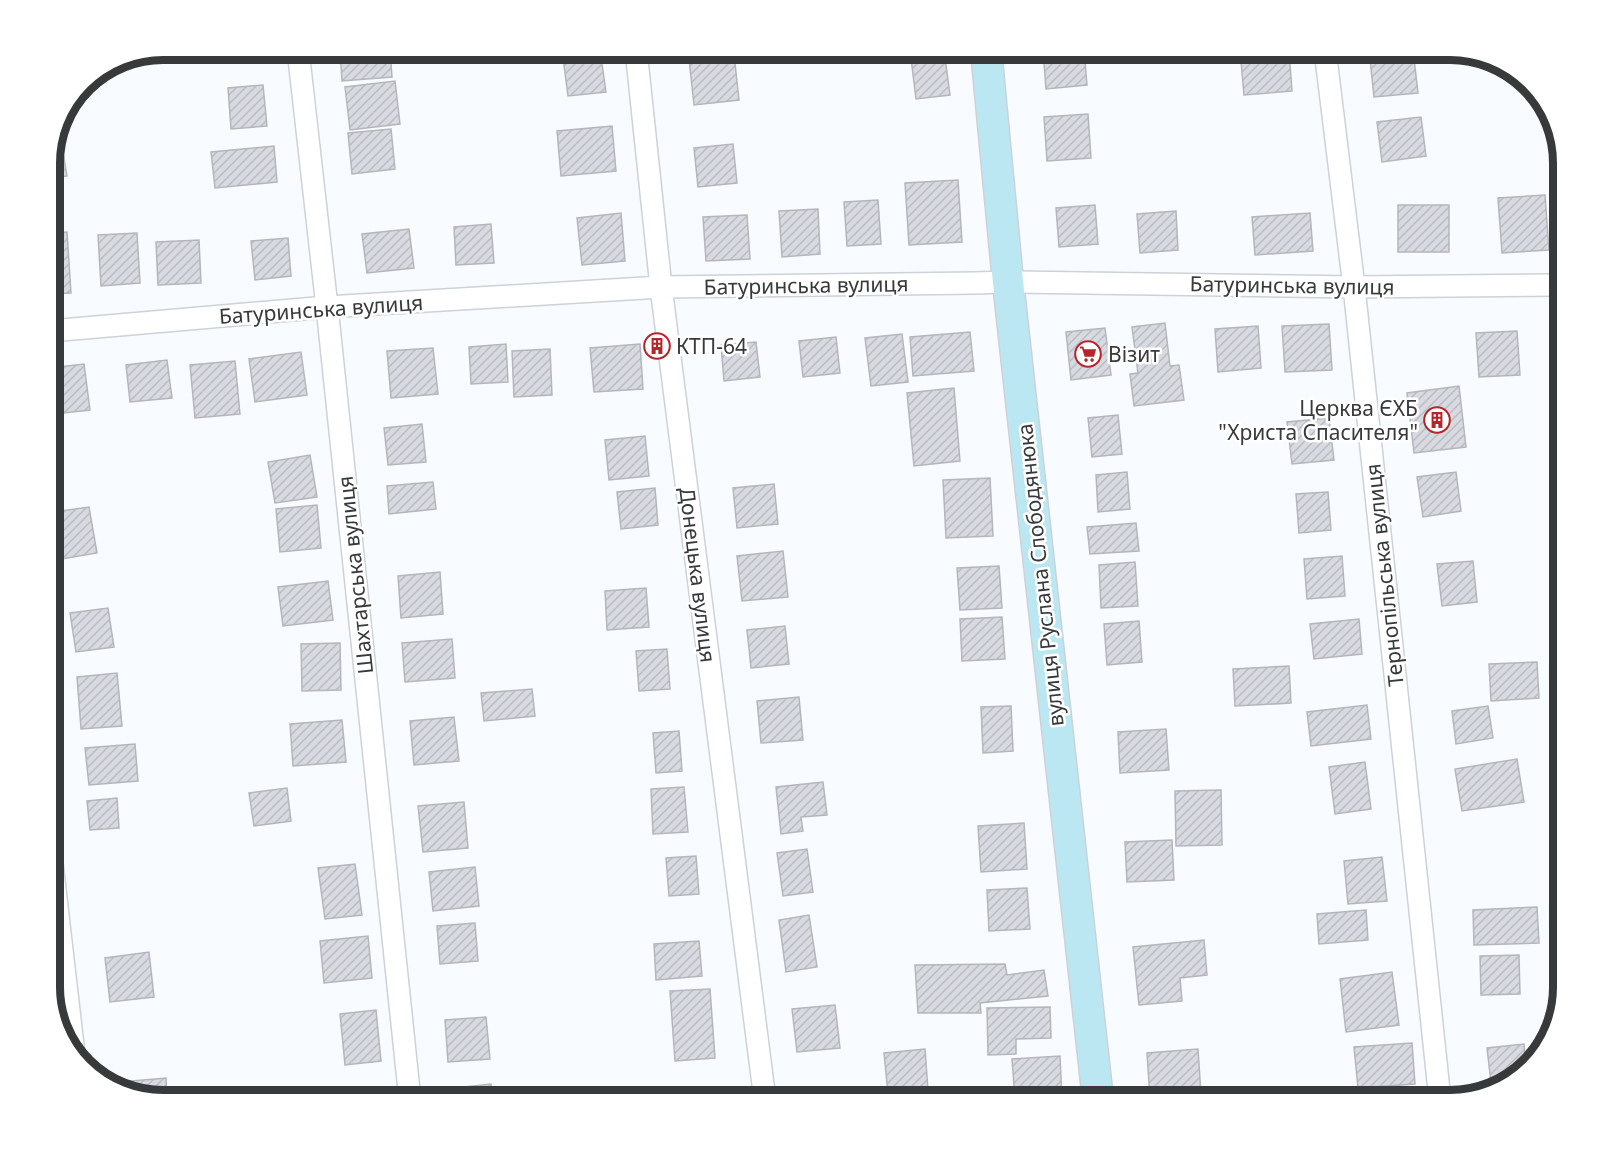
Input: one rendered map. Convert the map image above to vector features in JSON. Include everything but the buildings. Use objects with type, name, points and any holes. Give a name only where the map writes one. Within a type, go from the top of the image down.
[{"type":"main road","name":"вулиця Руслана Слободянюка","points":[[987,60],[1008,282],[1097,1090]]},
{"type":"street","name":"Шахтарська вулиця","points":[[299,60],[409,1090]]},
{"type":"street","name":"Донецька вулиця","points":[[637,60],[661,287],[764,1090]]},
{"type":"street","name":"Тернопільська вулиця","points":[[1326,60],[1354,287],[1439,1090]]},
{"type":"street","name":"Батуринська вулиця","points":[[60,331],[327,307],[661,287],[1008,282],[1354,287],[1553,285]]},
{"type":"street","points":[[60,933],[72,1033]]},
{"type":"place","name":"КТП-64","points":[[657,346]]},
{"type":"place","name":"Візит","points":[[1088,354]]},
{"type":"place","name":"Церква ЄХБ \"Христа Спасителя\"","points":[[1437,420]]}]
